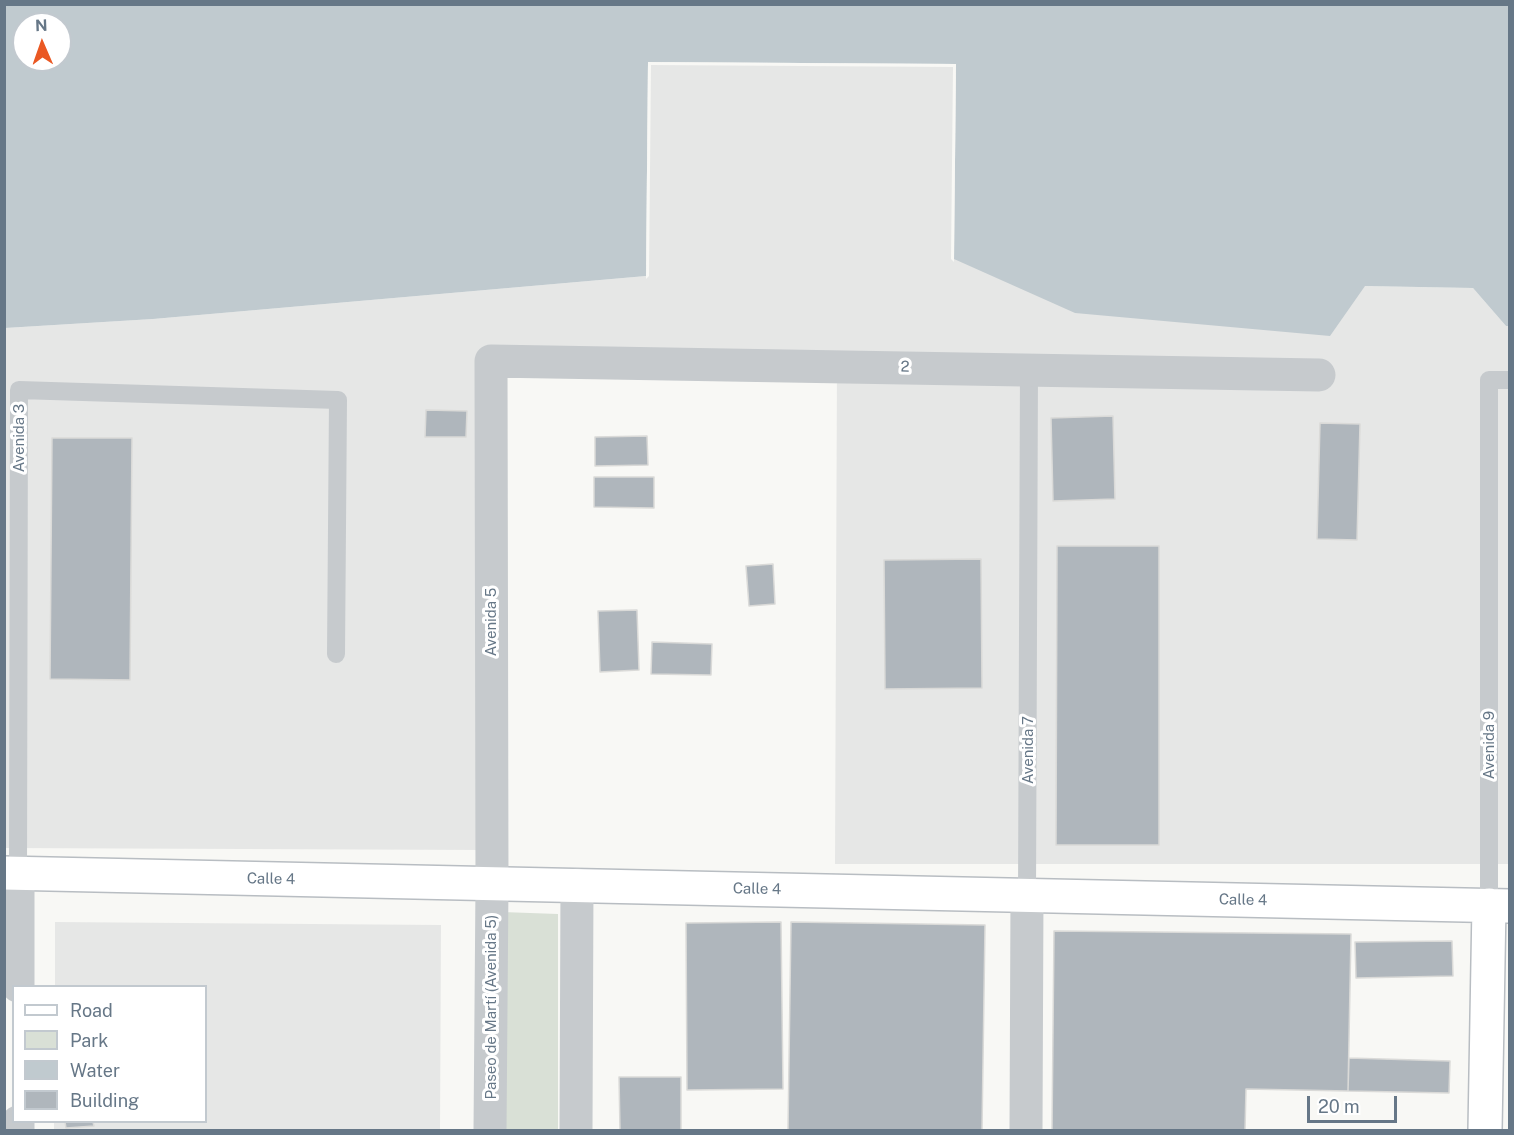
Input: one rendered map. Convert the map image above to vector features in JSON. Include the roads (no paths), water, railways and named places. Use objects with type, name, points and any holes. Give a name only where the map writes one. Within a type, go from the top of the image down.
[{"type":"street","name":"2","points":[[491,361],[1319,375]]},
{"type":"street","name":"Avenida 5","points":[[491,361],[492,884]]},
{"type":"street","name":"Calle 4","points":[[11,873],[1499,905]]},
{"type":"street","name":"Avenida 3","points":[[11,873],[18,985]]},
{"type":"street","name":"Paseo de Martí (Avenida 5)","points":[[490,1131],[492,884]]},
{"type":"street","points":[[576,1131],[578,885]]},
{"type":"street","name":"Avenida 7","points":[[1026,1131],[1027,895]]},
{"type":"street","name":"Avenida 9","points":[[1485,1131],[1499,905]]},
{"type":"lane","name":"Avenida 7","points":[[1027,895],[1029,369]]},
{"type":"lane","name":"Avenida 9","points":[[1499,905],[1489,380],[1509,380]]},
{"type":"lane","name":"Avenida 3","points":[[11,873],[19,390],[338,400],[336,654]]},
{"type":"water","points":[[5,5],[1509,5],[1509,326],[1506,326],[1473,288],[1365,286],[1330,336],[1075,313],[954,259],[956,64],[648,62],[646,276],[153,319],[5,328]]}]
